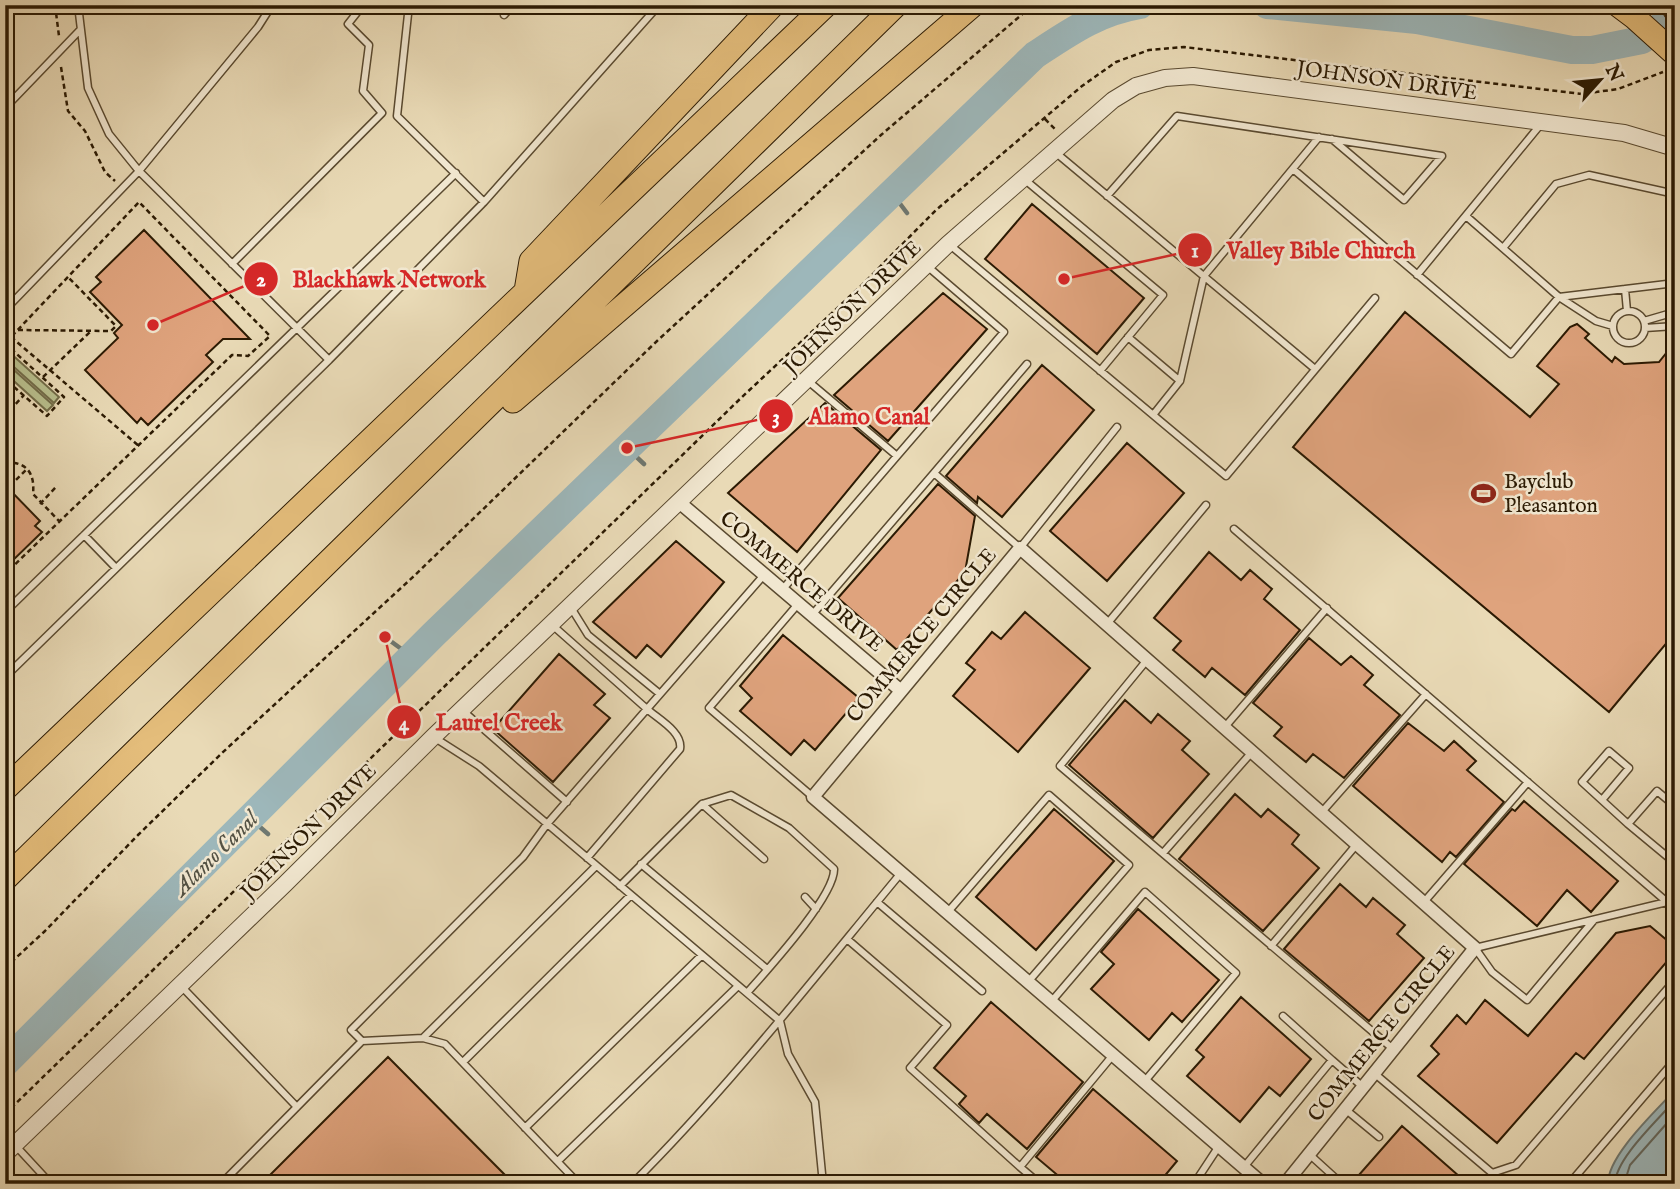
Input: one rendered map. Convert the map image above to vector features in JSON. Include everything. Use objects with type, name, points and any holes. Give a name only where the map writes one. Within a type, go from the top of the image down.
[{"type":"highway","points":[[526,291],[531,261],[773,5]]},
{"type":"highway","points":[[5,789],[826,5]]},
{"type":"highway","points":[[5,879],[896,5]]},
{"type":"highway","points":[[490,404],[511,403],[973,5]]},
{"type":"highway","points":[[1618,5],[1634,16],[1669,63]]},
{"type":"highway","points":[[1672,5],[1675,10]]},
{"type":"street","name":"JOHNSON DRIVE","points":[[10,1149],[433,737],[925,265],[1053,150],[1113,100],[1136,86],[1165,78],[1193,76],[1624,133],[1675,148]]},
{"type":"street","name":"COMMERCE DRIVE","points":[[679,502],[900,690]]},
{"type":"street","name":"COMMERCE CIRCLE","points":[[813,797],[1020,548],[1475,948],[1285,1184]]},
{"type":"street","points":[[813,797],[1263,1184]]},
{"type":"lane","points":[[78,5],[88,88],[109,134],[139,171],[329,360]]},
{"type":"lane","points":[[5,310],[139,171],[258,27],[272,5]]},
{"type":"lane","points":[[363,5],[348,24],[369,45],[363,91],[382,113],[397,116],[484,202]]},
{"type":"lane","points":[[397,116],[409,5]]},
{"type":"lane","points":[[504,15],[513,5]]},
{"type":"lane","points":[[5,677],[329,360],[484,202],[659,5]]},
{"type":"lane","points":[[5,108],[80,30]]},
{"type":"lane","points":[[232,264],[382,113]]},
{"type":"lane","points":[[1107,195],[1177,116],[1319,137],[1332,139],[1387,148],[1442,156],[1404,200],[1332,139]]},
{"type":"lane","points":[[1417,275],[1543,122]]},
{"type":"lane","points":[[1153,415],[1180,381],[1204,276],[1319,137]]},
{"type":"lane","points":[[1053,150],[1315,369]]},
{"type":"lane","points":[[1293,169],[1511,354],[1559,298],[1675,283]]},
{"type":"lane","points":[[5,612],[456,173]]},
{"type":"lane","points":[[1503,248],[1556,184],[1589,175],[1675,194]]},
{"type":"lane","points":[[1023,178],[1163,295],[1100,370]]},
{"type":"lane","points":[[1466,216],[1559,298],[1596,321],[1613,326]]},
{"type":"lane","points":[[948,244],[1226,476],[1375,298]]},
{"type":"lane","points":[[782,590],[1004,332],[925,265]]},
{"type":"lane","points":[[1625,289],[1627,311]]},
{"type":"lane","points":[[1644,324],[1637,313],[1627,311],[1618,315],[1613,326],[1618,339],[1628,343],[1638,340],[1644,324],[1675,312]]},
{"type":"lane","points":[[1644,324],[1675,326]]},
{"type":"lane","points":[[1128,337],[1180,381]]},
{"type":"lane","points":[[812,616],[1027,363]]},
{"type":"lane","points":[[806,380],[897,456]]},
{"type":"lane","points":[[934,473],[1020,548],[1117,427]]},
{"type":"lane","points":[[1107,624],[1206,505]]},
{"type":"lane","points":[[1234,529],[1675,909]]},
{"type":"lane","points":[[84,535],[116,568]]},
{"type":"lane","points":[[362,1041],[351,1030],[523,857],[547,824],[764,575]]},
{"type":"lane","points":[[798,604],[709,708],[813,797]]},
{"type":"lane","points":[[570,606],[588,635],[660,694]]},
{"type":"lane","points":[[1224,728],[1326,608]]},
{"type":"lane","points":[[551,624],[678,735],[681,741],[680,749],[587,858]]},
{"type":"lane","points":[[1147,660],[1060,765],[1393,1049]]},
{"type":"lane","points":[[1321,813],[1426,694]]},
{"type":"lane","points":[[462,709],[567,802]]},
{"type":"lane","points":[[433,737],[479,766],[780,1021],[788,1054],[815,1102],[823,1184]]},
{"type":"lane","points":[[1602,800],[1629,768],[1609,751],[1582,782],[1628,824],[1675,863]]},
{"type":"lane","points":[[1163,853],[1252,752]]},
{"type":"lane","points":[[1423,903],[1528,782]]},
{"type":"lane","points":[[1628,824],[1657,790],[1675,806]]},
{"type":"lane","points":[[620,886],[702,804],[731,795],[789,828],[834,869],[835,876],[816,909],[747,993]]},
{"type":"lane","points":[[947,913],[1049,795],[1129,865],[1028,982]]},
{"type":"lane","points":[[702,804],[764,859]]},
{"type":"lane","points":[[1271,946],[1357,844]]},
{"type":"lane","points":[[641,864],[767,969]]},
{"type":"lane","points":[[424,1038],[596,866]]},
{"type":"lane","points":[[632,1184],[667,1149],[780,1021],[901,873]]},
{"type":"lane","points":[[1051,1002],[1145,892],[1236,973],[1144,1082]]},
{"type":"lane","points":[[463,1062],[631,895]]},
{"type":"lane","points":[[805,897],[816,909]]},
{"type":"lane","points":[[877,902],[982,991]]},
{"type":"lane","points":[[1594,920],[1527,1000],[1492,972],[1475,948],[1667,902]]},
{"type":"lane","points":[[847,939],[947,1025],[910,1068],[1040,1184]]},
{"type":"lane","points":[[525,1128],[702,955]]},
{"type":"lane","points":[[1492,1173],[1516,1165],[1675,980]]},
{"type":"lane","points":[[179,985],[297,1107]]},
{"type":"lane","points":[[558,1161],[738,986]]},
{"type":"lane","points":[[1283,1016],[1363,1087]]},
{"type":"lane","points":[[220,1184],[362,1041],[424,1038],[445,1044],[579,1184]]},
{"type":"lane","points":[[1020,1167],[1113,1055]]},
{"type":"lane","points":[[1244,1167],[1332,1060]]},
{"type":"lane","points":[[1571,1183],[1675,1060]]},
{"type":"lane","points":[[1374,1073],[1492,1173],[1495,1184]]},
{"type":"lane","points":[[1345,1109],[1379,1137]]},
{"type":"lane","points":[[1194,1184],[1219,1146]]},
{"type":"lane","points":[[10,1149],[51,1184]]},
{"type":"lane","points":[[1309,1154],[1342,1184]]},
{"type":"path","points":[[55,5],[68,111],[85,131],[105,172],[122,188]]},
{"type":"path","points":[[5,968],[222,753],[414,576],[657,341],[881,135],[1033,5]]},
{"type":"path","points":[[1582,94],[1618,89],[1669,63]]},
{"type":"path","points":[[5,574],[232,355],[248,356],[270,336],[139,202],[11,337]]},
{"type":"path","points":[[18,330],[111,331],[116,326],[68,277]]},
{"type":"path","points":[[43,378],[91,331]]},
{"type":"path","points":[[5,333],[139,446]]},
{"type":"path","points":[[5,351],[9,347],[64,397],[47,416],[5,379]]},
{"type":"path","points":[[10,410],[24,395]]},
{"type":"path","points":[[5,397],[11,403],[5,433]]},
{"type":"path","points":[[5,462],[16,462],[27,469],[34,481],[33,494],[60,522]]},
{"type":"path","points":[[10,486],[27,469]]},
{"type":"path","points":[[40,504],[56,487]]},
{"type":"green space","points":[[8,351],[59,397],[54,403],[5,359]]},
{"type":"green space","points":[[5,362],[53,405],[47,411],[5,373]]},
{"type":"water","points":[[1675,1090],[1675,1184],[1608,1184],[1615,1160],[1624,1147]]},
{"type":"building","points":[[1032,204],[1144,298],[1097,354],[985,259]]},
{"type":"building","points":[[144,230],[250,339],[223,339],[206,355],[213,362],[148,425],[141,418],[137,423],[85,370],[118,338],[114,333],[122,325],[90,292],[101,282],[96,277]]},
{"type":"building","points":[[943,293],[987,329],[888,441],[834,395]]},
{"type":"building","name":"Bayclub Pleasanton","points":[[1405,312],[1530,417],[1559,384],[1537,366],[1570,327],[1577,324],[1589,334],[1585,338],[1612,362],[1615,357],[1624,364],[1659,362],[1675,342],[1675,472],[1669,478],[1674,482],[1669,487],[1675,493],[1675,633],[1609,712],[1293,447]]},
{"type":"building","points":[[1042,365],[1094,410],[1002,517],[978,497],[977,503],[946,476]]},
{"type":"building","points":[[825,403],[881,450],[797,552],[728,493]]},
{"type":"building","points":[[1127,443],[1184,493],[1107,581],[1050,531]]},
{"type":"building","points":[[938,484],[975,516],[965,572],[897,650],[838,598]]},
{"type":"building","points":[[5,485],[40,521],[35,526],[42,532],[5,568]]},
{"type":"building","points":[[676,541],[724,582],[661,657],[647,645],[636,658],[593,622]]},
{"type":"building","points":[[1209,552],[1241,580],[1250,570],[1272,589],[1264,599],[1300,630],[1245,695],[1212,668],[1205,677],[1173,650],[1181,641],[1154,618]]},
{"type":"building","points":[[1025,612],[1090,668],[1018,752],[953,696],[975,670],[966,663],[992,632],[1001,639]]},
{"type":"building","points":[[783,635],[859,698],[815,750],[804,740],[791,755],[740,711],[752,698],[740,686]]},
{"type":"building","points":[[1309,638],[1341,665],[1351,656],[1373,675],[1364,685],[1400,715],[1344,778],[1313,754],[1306,762],[1274,736],[1282,727],[1253,703]]},
{"type":"building","points":[[559,654],[605,694],[594,705],[610,718],[553,782],[493,729]]},
{"type":"building","points":[[1125,700],[1151,723],[1158,714],[1190,741],[1182,750],[1209,774],[1153,838],[1069,765]]},
{"type":"building","points":[[1408,723],[1444,751],[1454,741],[1476,761],[1467,770],[1504,802],[1456,857],[1450,852],[1442,862],[1353,786]]},
{"type":"building","points":[[1235,794],[1261,817],[1268,809],[1299,835],[1292,844],[1319,868],[1263,931],[1179,859]]},
{"type":"building","points":[[1524,801],[1618,881],[1591,912],[1567,890],[1537,926],[1464,864],[1512,809],[1515,811]]},
{"type":"building","points":[[1054,809],[1114,861],[1036,950],[976,897]]},
{"type":"building","points":[[1340,884],[1366,907],[1373,898],[1405,925],[1397,934],[1424,958],[1369,1021],[1284,949]]},
{"type":"building","points":[[1138,909],[1219,980],[1182,1022],[1172,1013],[1149,1040],[1091,989],[1114,964],[1101,952]]},
{"type":"building","points":[[1650,926],[1675,947],[1675,952],[1584,1059],[1576,1053],[1497,1143],[1418,1076],[1439,1054],[1431,1046],[1457,1015],[1466,1024],[1485,1000],[1528,1036],[1616,933]]},
{"type":"building","points":[[1241,997],[1311,1059],[1280,1096],[1269,1087],[1240,1122],[1187,1076],[1204,1057],[1196,1050]]},
{"type":"building","points":[[991,1002],[1083,1082],[1027,1149],[987,1114],[979,1123],[959,1104],[966,1096],[934,1068]]},
{"type":"building","points":[[388,1057],[514,1184],[261,1184]]},
{"type":"building","points":[[1093,1089],[1177,1161],[1158,1184],[1068,1184],[1036,1157]]},
{"type":"building","points":[[1402,1126],[1468,1184],[1351,1184]]},
{"type":"waterway","name":"Alamo Canal","points":[[5,1063],[434,634],[1035,55],[1098,18],[1140,5]]},
{"type":"waterway","name":"Alamo Canal","points":[[1267,5],[1417,20],[1572,50],[1592,50],[1642,40],[1675,16]]},
{"type":"waterway","points":[[892,193],[907,213]]},
{"type":"waterway","points":[[627,448],[644,464]]},
{"type":"waterway","points":[[385,637],[411,656]]},
{"type":"waterway","points":[[251,819],[268,834]]},
{"type":"waterway","points":[[5,1075],[12,1081]]},
{"type":"place","name":"Valley Bible Church","points":[[1064,279]]},
{"type":"place","name":"Blackhawk Network","points":[[153,325]]},
{"type":"place","name":"Alamo Canal","points":[[627,448]]},
{"type":"place","name":"Bayclub Pleasanton","points":[[1484,493]]},
{"type":"place","name":"Laurel Creek","points":[[385,637]]}]
